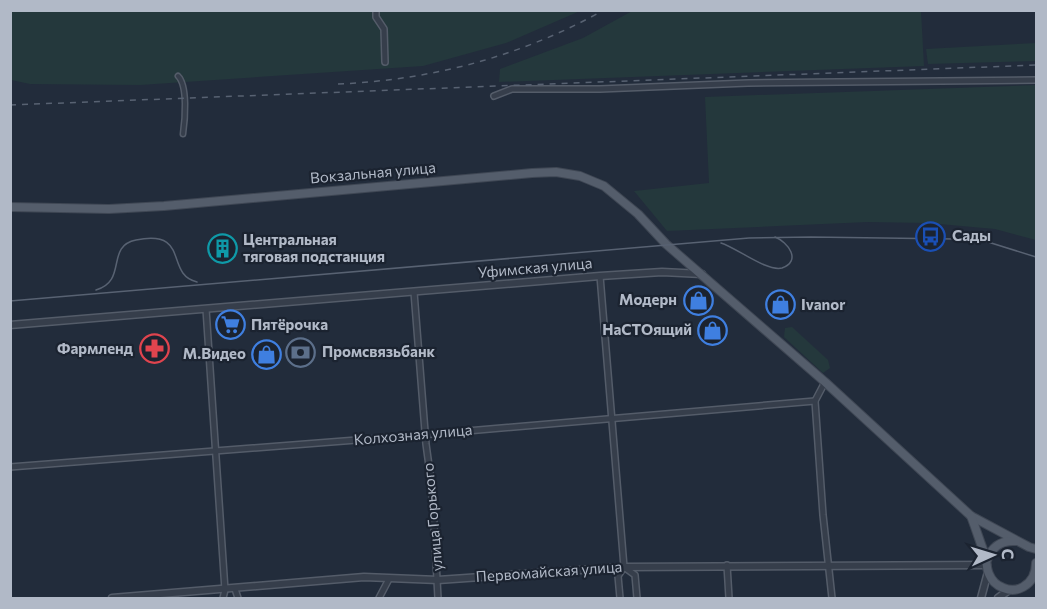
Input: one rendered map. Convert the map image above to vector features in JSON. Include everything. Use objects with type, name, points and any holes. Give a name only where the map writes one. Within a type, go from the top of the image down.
[{"type":"main road","name":"Вокзальная улица","points":[[10,207],[109,209],[164,206],[556,172],[580,176],[604,186],[638,214],[666,244],[702,274]]},
{"type":"main road","points":[[702,274],[825,382],[971,516],[1033,548],[1036,563],[1034,579],[1018,589],[1009,590],[996,584],[987,566],[971,516]]},
{"type":"main road","points":[[987,566],[989,554],[999,543],[1021,542]]},
{"type":"street","points":[[376,10],[376,17],[384,29],[385,62]]},
{"type":"street","points":[[178,76],[183,86],[186,114],[183,134]]},
{"type":"street","points":[[495,96],[512,88],[600,89],[748,83],[1036,80]]},
{"type":"street","name":"Уфимская улица","points":[[10,325],[600,276],[662,272],[702,274]]},
{"type":"street","points":[[600,276],[624,567],[618,576],[620,598]]},
{"type":"street","name":"улица Горького","points":[[414,292],[425,434],[432,488],[438,598]]},
{"type":"street","points":[[206,309],[217,450],[225,590],[223,598]]},
{"type":"street","points":[[825,382],[815,401],[832,598]]},
{"type":"street","name":"Колхозная улица","points":[[10,467],[815,401]]},
{"type":"street","points":[[728,565],[729,598]]},
{"type":"street","points":[[981,598],[987,566]]},
{"type":"street","name":"Первомайская улица","points":[[112,598],[235,590],[364,577],[438,580],[624,567],[987,566]]},
{"type":"street","points":[[624,567],[635,575],[637,598]]},
{"type":"street","points":[[379,598],[389,579]]},
{"type":"street","points":[[235,590],[238,598]]},
{"type":"street","points":[[998,598],[1009,590]]},
{"type":"green space","points":[[634,10],[921,11],[924,66],[499,82],[500,69],[583,38]]},
{"type":"green space","points":[[11,11],[580,11],[506,43],[423,66],[140,85],[30,84],[11,80]]},
{"type":"green space","points":[[1036,43],[1036,61],[928,64],[926,49]]},
{"type":"green space","points":[[1036,85],[1036,240],[995,229],[928,223],[867,222],[667,231],[634,191],[709,183],[705,97]]},
{"type":"green space","points":[[792,327],[828,360],[830,368],[823,373],[784,337],[785,328]]},
{"type":"tram line","points":[[721,243],[760,263],[782,268],[788,265],[792,256],[788,247],[775,237]]},
{"type":"tram line","points":[[96,290],[106,286],[111,279],[121,249],[136,240],[153,238],[171,246],[181,271],[197,282]]},
{"type":"tram line","points":[[10,301],[749,238],[955,239],[988,242],[1036,257]]},
{"type":"railway","points":[[338,84],[408,77],[475,63],[541,40],[604,10]]},
{"type":"railway","points":[[10,105],[1036,65]]},
{"type":"place","name":"Сады","points":[[931,236]]},
{"type":"place","name":"Центральная тяговая подстанция","points":[[222,249]]},
{"type":"place","name":"Модерн","points":[[698,300]]},
{"type":"place","name":"Ivanor","points":[[780,305]]},
{"type":"place","name":"Пятёрочка","points":[[230,325]]},
{"type":"place","name":"НаСТОящий","points":[[713,330]]},
{"type":"place","name":"Фармленд","points":[[154,349]]},
{"type":"place","name":"Промсвязьбанк","points":[[301,352]]},
{"type":"place","name":"М.Видео","points":[[267,354]]}]
